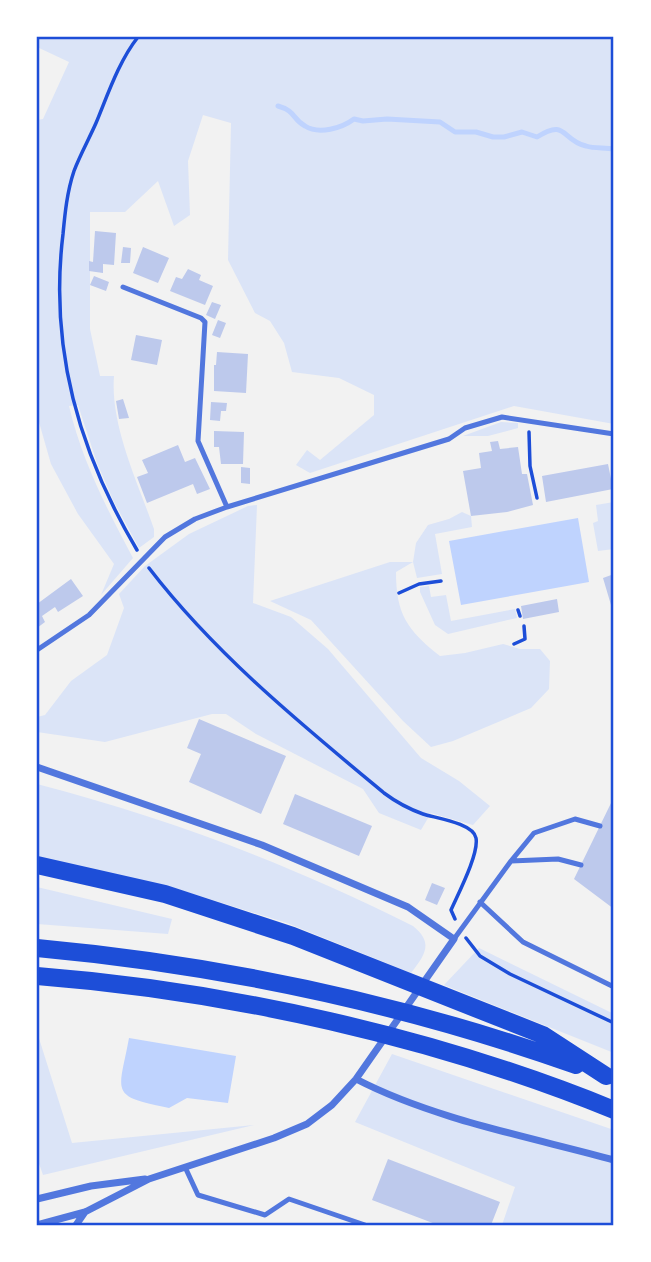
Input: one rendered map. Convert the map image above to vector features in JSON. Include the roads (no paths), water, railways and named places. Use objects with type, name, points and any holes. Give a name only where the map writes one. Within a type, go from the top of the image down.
[{"type":"highway","points":[[37,865],[190,901],[293,936],[543,1035],[610,1077]]},
{"type":"highway","points":[[37,948],[164,962],[255,977],[388,1006],[610,1077]]},
{"type":"highway","points":[[37,976],[189,995],[276,1010],[370,1032],[512,1073],[614,1110]]},
{"type":"street","points":[[37,767],[262,845],[408,906],[454,939],[356,1079],[332,1105],[307,1124],[274,1138],[149,1179],[85,1212],[37,1225]]},
{"type":"street","points":[[356,1079],[383,1093],[443,1113],[614,1160]]},
{"type":"street","points":[[37,1199],[91,1186],[149,1179]]},
{"type":"street","points":[[76,1225],[85,1212]]},
{"type":"lane","points":[[123,287],[201,318],[205,322],[198,441],[227,507]]},
{"type":"lane","points":[[37,650],[89,615],[165,537],[195,519],[227,507],[449,439],[466,428],[502,417],[614,434]]},
{"type":"lane","points":[[454,939],[534,833],[575,819],[600,826]]},
{"type":"lane","points":[[511,861],[558,859],[581,865]]},
{"type":"lane","points":[[480,902],[523,942],[614,987]]},
{"type":"lane","points":[[186,1167],[198,1195],[265,1215],[289,1199],[365,1225]]},
{"type":"water","points":[[578,518],[589,582],[461,605],[449,541]]},
{"type":"water","points":[[129,1038],[236,1056],[228,1103],[187,1098],[169,1108],[136,1100],[127,1095],[122,1089],[121,1081]]},
{"type":"waterway","points":[[278,106],[288,110],[305,126],[317,130],[337,128],[354,119],[440,122],[455,132],[476,132],[493,137],[522,132],[537,137],[559,130],[586,146],[614,149]]}]
